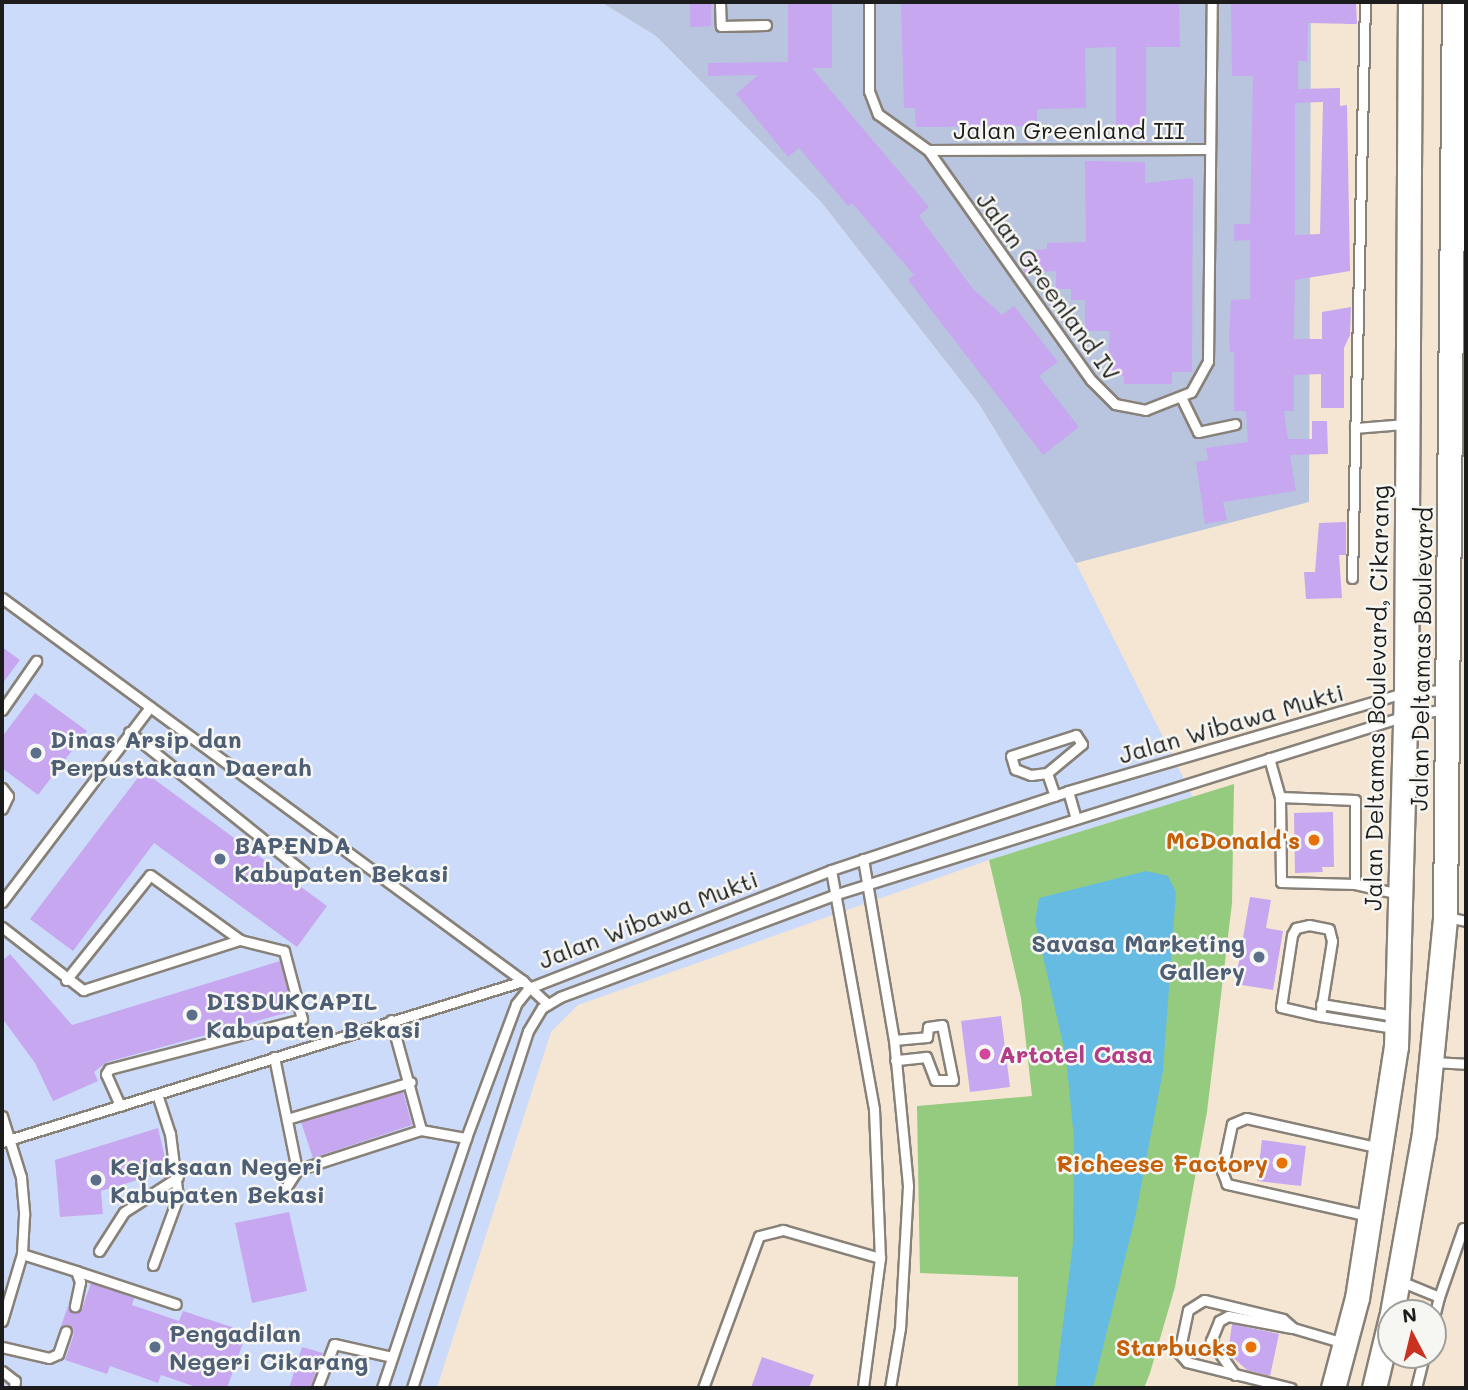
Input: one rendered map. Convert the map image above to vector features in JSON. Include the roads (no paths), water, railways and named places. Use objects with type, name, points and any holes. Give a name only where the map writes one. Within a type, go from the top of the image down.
[{"type":"street","name":"Jalan Deltamas Boulevard, Cikarang","points":[[1333,1388],[1371,1216],[1382,1149],[1396,1022],[1406,692],[1405,424],[1410,2]]},
{"type":"street","name":"Jalan Deltamas Boulevard","points":[[1396,1299],[1455,919],[1448,700],[1458,377],[1459,149],[1454,2]]},
{"type":"street","name":"Jalan Deltamas Boulevard","points":[[1374,1388],[1379,1369]]},
{"type":"lane","points":[[720,2],[721,26],[766,25]]},
{"type":"lane","name":"Jalan Greenland IV","points":[[869,2],[869,92],[875,110],[913,143],[928,150],[1083,369],[1111,402],[1145,410],[1181,397],[1202,380],[1210,351],[1212,2]]},
{"type":"lane","points":[[1352,578],[1365,2]]},
{"type":"lane","name":"Jalan Greenland III","points":[[928,150],[1210,149]]},
{"type":"lane","points":[[1181,397],[1198,432],[1235,424]]},
{"type":"lane","points":[[1355,428],[1405,424]]},
{"type":"lane","points":[[2,598],[526,985],[548,1004]]},
{"type":"lane","points":[[2,710],[36,661]]},
{"type":"lane","name":"Jalan Wibawa Mukti","points":[[382,1388],[466,1138],[516,1004],[526,985],[831,870],[1068,791],[1406,692],[1448,700]]},
{"type":"lane","name":"Jalan Wibawa Mukti","points":[[412,1388],[528,1031],[548,1004],[837,894],[1405,716],[1448,700]]},
{"type":"lane","points":[[2,902],[150,707]]},
{"type":"lane","points":[[129,732],[303,872]]},
{"type":"lane","points":[[1076,735],[1082,744],[1047,773],[1031,775],[1015,769],[1011,756],[1076,735]]},
{"type":"lane","points":[[1269,758],[1280,797],[1281,882],[1355,884],[1401,895]]},
{"type":"lane","points":[[1047,773],[1055,796]]},
{"type":"lane","points":[[2,788],[8,796],[2,809]]},
{"type":"lane","points":[[1068,791],[1076,819]]},
{"type":"lane","points":[[1280,797],[1355,800],[1355,884]]},
{"type":"lane","points":[[863,859],[894,1040],[908,1185],[900,1328],[890,1388]]},
{"type":"lane","points":[[831,870],[874,1109],[880,1258],[863,1388]]},
{"type":"lane","points":[[66,980],[150,875],[240,940],[284,951],[302,1018],[109,1069],[106,1074],[120,1106]]},
{"type":"lane","points":[[1320,1016],[1332,941],[1329,929],[1309,925],[1296,928],[1281,1007],[1320,1016],[1396,1022]]},
{"type":"lane","points":[[2,927],[66,980],[83,990],[240,940]]},
{"type":"lane","points":[[7,1141],[391,1020],[526,985]]},
{"type":"lane","points":[[1321,1004],[1396,1022]]},
{"type":"lane","points":[[391,1020],[411,1082],[421,1130]]},
{"type":"lane","points":[[894,1040],[927,1037],[928,1027],[942,1026],[953,1080],[935,1080],[926,1057],[895,1060]]},
{"type":"lane","points":[[274,1057],[297,1170]]},
{"type":"lane","points":[[1432,1062],[1466,1064]]},
{"type":"lane","points":[[287,1119],[411,1082]]},
{"type":"lane","points":[[153,1265],[178,1197],[178,1177],[157,1094]]},
{"type":"lane","points":[[2,1116],[22,1190],[22,1254],[2,1321]]},
{"type":"lane","points":[[1371,1216],[1227,1184],[1222,1171],[1232,1124],[1246,1118],[1382,1149]]},
{"type":"lane","points":[[281,1195],[297,1170],[421,1130],[466,1138]]},
{"type":"lane","points":[[99,1251],[124,1212],[178,1177]]},
{"type":"lane","points":[[1400,1281],[1439,1297],[1463,1228]]},
{"type":"lane","points":[[703,1388],[759,1236],[783,1230],[880,1258]]},
{"type":"lane","points":[[22,1254],[176,1304]]},
{"type":"lane","points":[[75,1306],[80,1282],[76,1271]]},
{"type":"lane","points":[[1291,1388],[1187,1362],[1179,1353],[1188,1310],[1193,1304],[1204,1300],[1283,1319],[1293,1328]]},
{"type":"lane","points":[[1236,1376],[1211,1341],[1219,1321],[1228,1316],[1293,1328],[1345,1343]]},
{"type":"lane","points":[[2,1347],[49,1358],[58,1354],[66,1331]]},
{"type":"lane","points":[[317,1388],[334,1344],[392,1357]]},
{"type":"lane","points":[[1416,1388],[1421,1369]]},
{"type":"lane","points":[[2,1371],[15,1381],[13,1388]]},
{"type":"water","points":[[1146,871],[1168,876],[1176,892],[1163,1071],[1135,1218],[1093,1388],[1055,1388],[1073,1243],[1074,1139],[1066,1057],[1035,921],[1039,898]]},
{"type":"place","name":"Dinas Arsip dan Perpustakaan Daerah","points":[[36,753]]},
{"type":"place","name":"McDonald's","points":[[1314,840]]},
{"type":"place","name":"BAPENDA Kabupaten Bekasi","points":[[220,859]]},
{"type":"place","name":"Savasa Marketing Gallery","points":[[1259,957]]},
{"type":"place","name":"DISDUKCAPIL Kabupaten Bekasi","points":[[192,1015]]},
{"type":"place","name":"Artotel Casa","points":[[985,1054]]},
{"type":"place","name":"Richeese Factory","points":[[1282,1163]]},
{"type":"place","name":"Kejaksaan Negeri Kabupaten Bekasi","points":[[96,1180]]},
{"type":"place","name":"Pengadilan Negeri Cikarang","points":[[155,1347]]},
{"type":"place","name":"Starbucks","points":[[1251,1347]]}]
